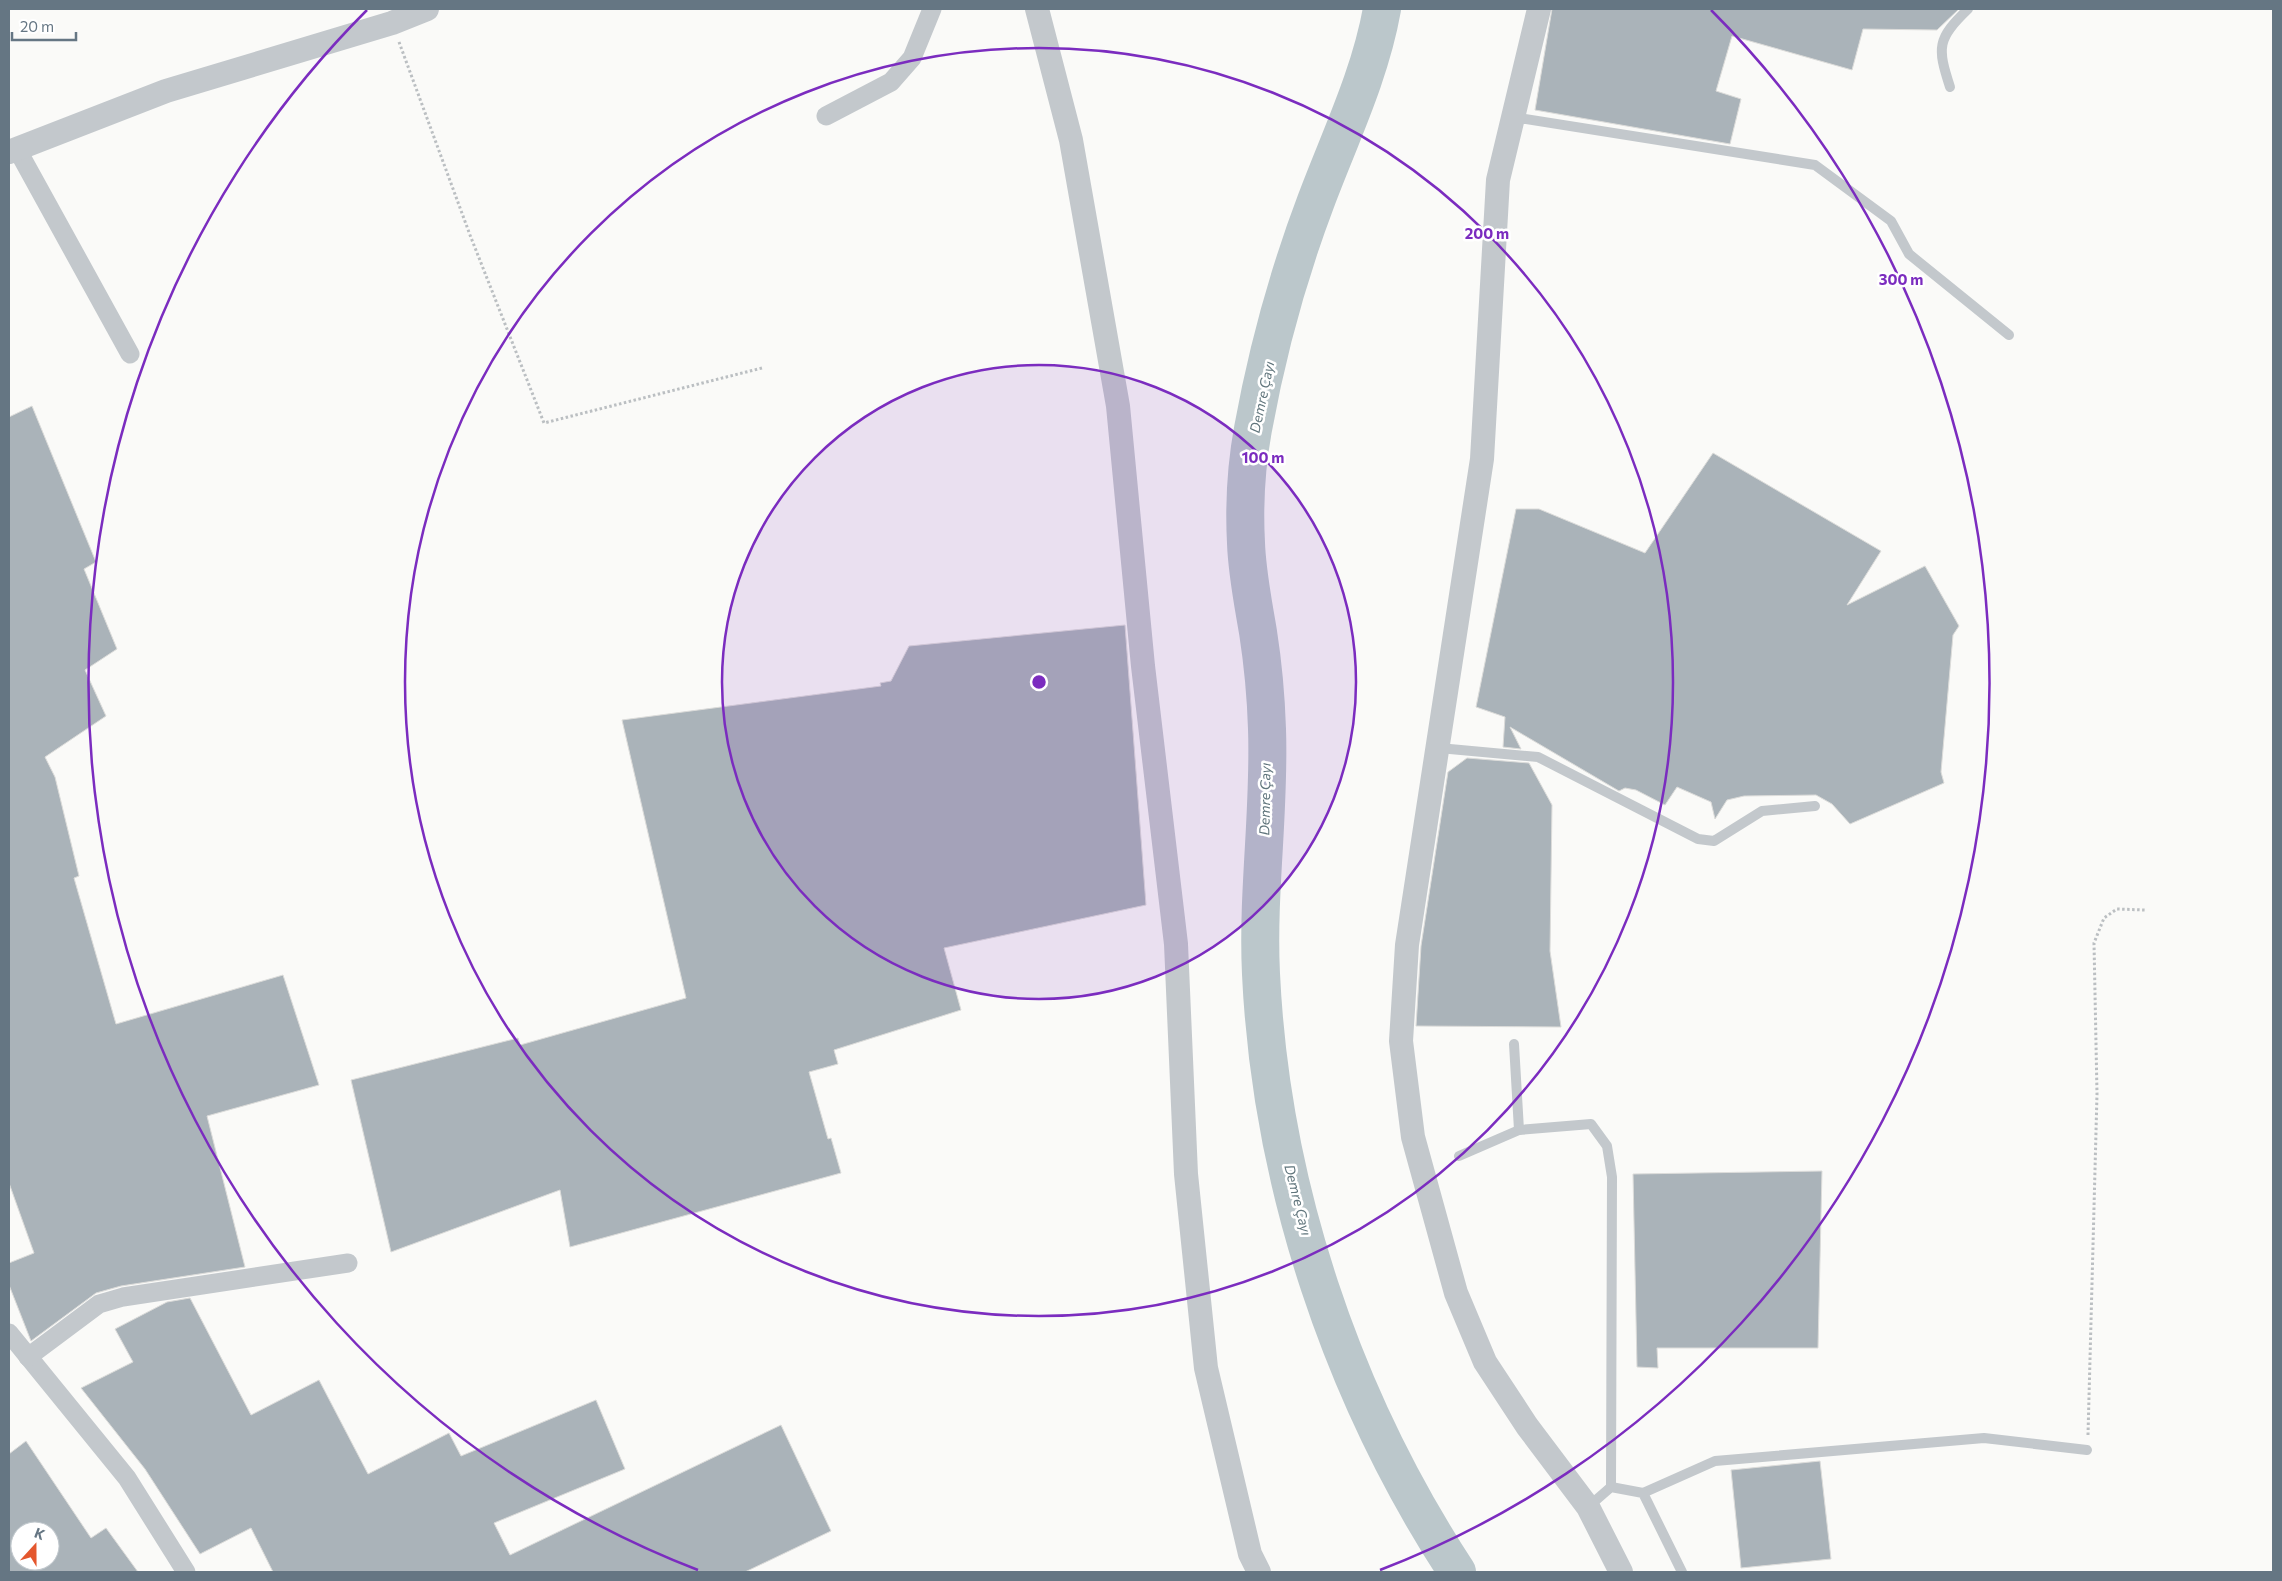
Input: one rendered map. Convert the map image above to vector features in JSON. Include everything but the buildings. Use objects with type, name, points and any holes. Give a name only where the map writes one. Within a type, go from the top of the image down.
[{"type":"street","points":[[130,354],[13,150],[166,91],[392,23],[427,9]]},
{"type":"street","points":[[826,116],[891,82],[912,58],[932,9]]},
{"type":"street","points":[[1037,9],[1071,140],[1118,406],[1143,666],[1176,944],[1186,1174],[1206,1368],[1250,1554],[1259,1572]]},
{"type":"street","points":[[1539,9],[1498,180],[1482,458],[1439,748],[1407,945],[1400,1041],[1413,1137],[1456,1293],[1485,1362],[1527,1426],[1588,1507],[1622,1572]]},
{"type":"street","points":[[28,1358],[98,1304],[124,1297],[348,1263]]},
{"type":"street","points":[[9,1334],[127,1478],[186,1572]]},
{"type":"lane","points":[[1950,87],[1941,60],[1941,45],[1948,27],[1968,9]]},
{"type":"lane","points":[[1513,117],[1815,165],[1891,221],[1909,254],[2009,335]]},
{"type":"lane","points":[[1439,748],[1538,757],[1698,839],[1714,842],[1762,811],[1815,806]]},
{"type":"lane","points":[[1514,1044],[1519,1130]]},
{"type":"lane","points":[[1459,1156],[1519,1130],[1591,1124],[1607,1146],[1612,1177],[1611,1487],[1588,1507]]},
{"type":"lane","points":[[1611,1487],[1642,1493],[1715,1461],[1984,1438],[2087,1450]]},
{"type":"lane","points":[[1642,1493],[1682,1572]]},
{"type":"path","points":[[392,23],[470,235],[544,423],[762,368]]},
{"type":"path","points":[[2087,1450],[2097,1094],[2094,943],[2104,918],[2117,909],[2145,910]]},
{"type":"waterway","name":"Demre Çayı","points":[[1382,9],[1377,34],[1354,106],[1316,201],[1287,285],[1265,371],[1253,429],[1247,472],[1245,529],[1250,588],[1261,656],[1267,729],[1267,790],[1260,943],[1261,974],[1268,1053],[1280,1132],[1297,1210],[1320,1286],[1347,1361],[1379,1434],[1416,1504],[1457,1572]]}]
